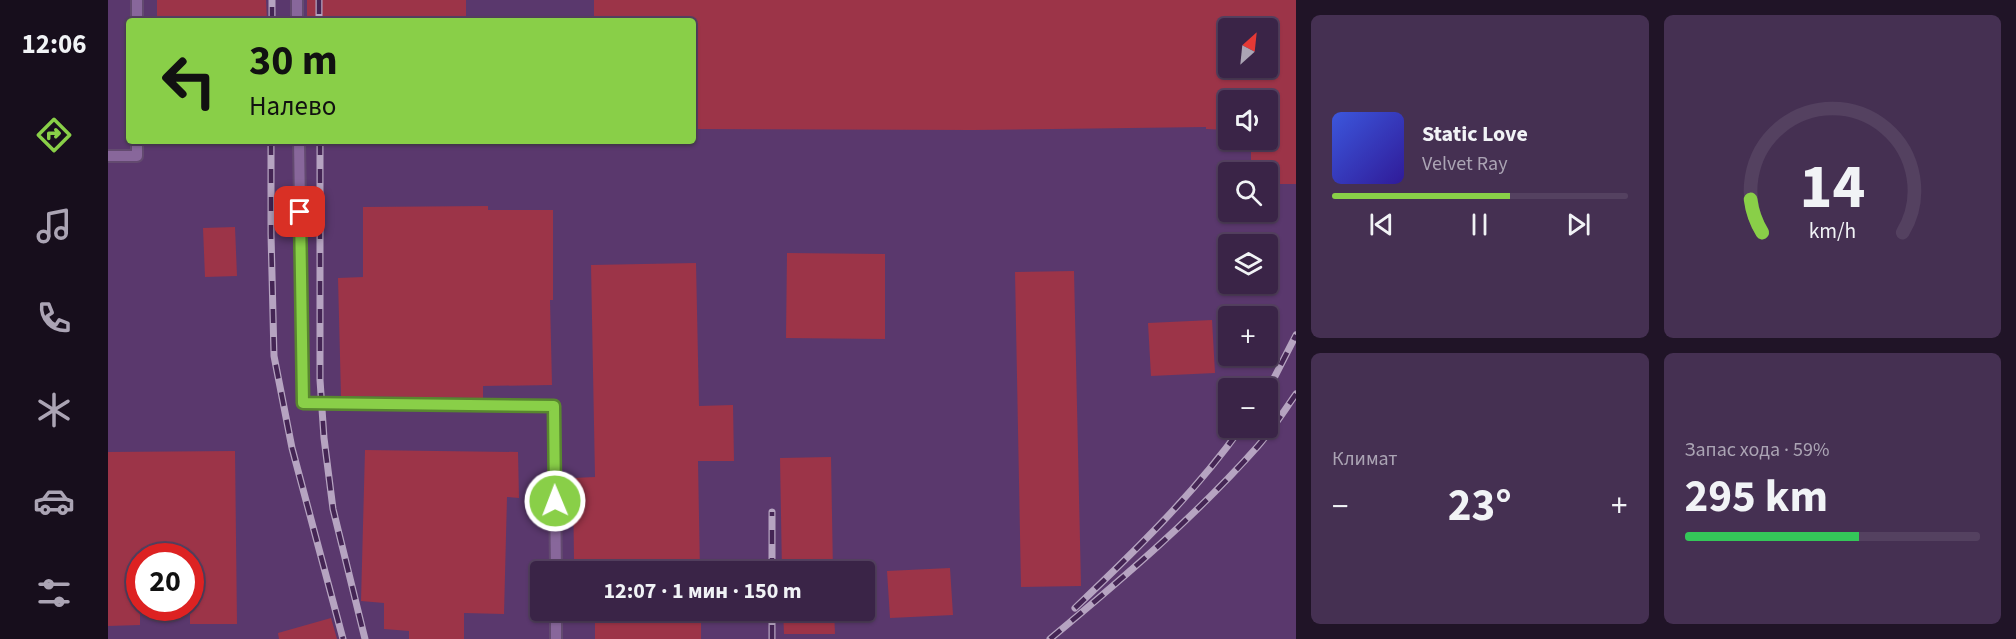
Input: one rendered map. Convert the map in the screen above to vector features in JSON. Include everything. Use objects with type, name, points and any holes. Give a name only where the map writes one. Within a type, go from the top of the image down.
[{"type":"lane","points":[[136,0],[137,18]]},
{"type":"lane","points":[[297,0],[297,18]]},
{"type":"lane","points":[[108,156],[137,156],[137,144]]},
{"type":"lane","points":[[299,144],[303,403],[554,406],[556,561]]},
{"type":"lane","points":[[556,621],[556,639]]},
{"type":"shaded area","points":[[108,0],[1296,0],[1296,639],[108,639]]},
{"type":"building","points":[[157,0],[266,0],[267,18],[157,18]]},
{"type":"building","points":[[307,0],[466,0],[466,18],[307,18]]},
{"type":"building","points":[[594,0],[1296,0],[1296,184],[1278,184],[1278,162],[1251,162],[1251,150],[1278,150],[1278,90],[1218,90],[1218,130],[1206,129],[1206,127],[973,130],[696,129],[696,18],[594,18]]},
{"type":"building","points":[[488,206],[488,210],[553,210],[553,300],[550,300],[552,385],[483,386],[483,398],[341,396],[338,278],[363,277],[363,207]]},
{"type":"building","points":[[235,227],[237,276],[205,277],[203,228]]},
{"type":"building","points":[[787,253],[885,254],[885,339],[786,338]]},
{"type":"building","points":[[696,263],[699,406],[733,405],[734,461],[698,461],[700,561],[574,560],[573,478],[595,477],[591,265]]},
{"type":"building","points":[[1074,271],[1081,586],[1021,587],[1015,272]]},
{"type":"building","points":[[1212,320],[1215,373],[1151,376],[1148,323]]},
{"type":"building","points":[[365,450],[518,452],[519,498],[507,497],[504,614],[464,613],[464,639],[409,639],[409,631],[384,629],[384,603],[361,601]]},
{"type":"building","points":[[235,451],[237,624],[190,624],[190,621],[204,621],[204,543],[126,543],[126,621],[140,621],[140,625],[108,626],[108,452]]},
{"type":"building","points":[[831,457],[833,561],[782,561],[780,458]]},
{"type":"building","points":[[950,568],[953,615],[890,618],[887,571]]},
{"type":"building","points":[[331,618],[337,639],[279,639],[278,633]]},
{"type":"building","points":[[595,621],[701,621],[701,639],[595,639]]},
{"type":"building","points":[[783,621],[834,621],[835,634],[784,634]]},
{"type":"railway","points":[[272,0],[272,18]]},
{"type":"railway","points":[[319,0],[319,18]]},
{"type":"railway","points":[[271,144],[274,356],[292,448],[343,639]]},
{"type":"railway","points":[[320,144],[320,380],[324,438],[333,509],[365,639]]},
{"type":"railway","points":[[1274,378],[1296,335]]},
{"type":"railway","points":[[1050,639],[1131,570],[1209,498],[1263,440],[1296,394]]},
{"type":"railway","points":[[1075,608],[1141,544],[1183,499],[1234,438]]},
{"type":"railway","points":[[772,512],[772,561]]},
{"type":"railway","points":[[772,621],[772,639]]},
{"type":"route","points":[[300,212],[303,403],[554,406],[555,501]]}]
